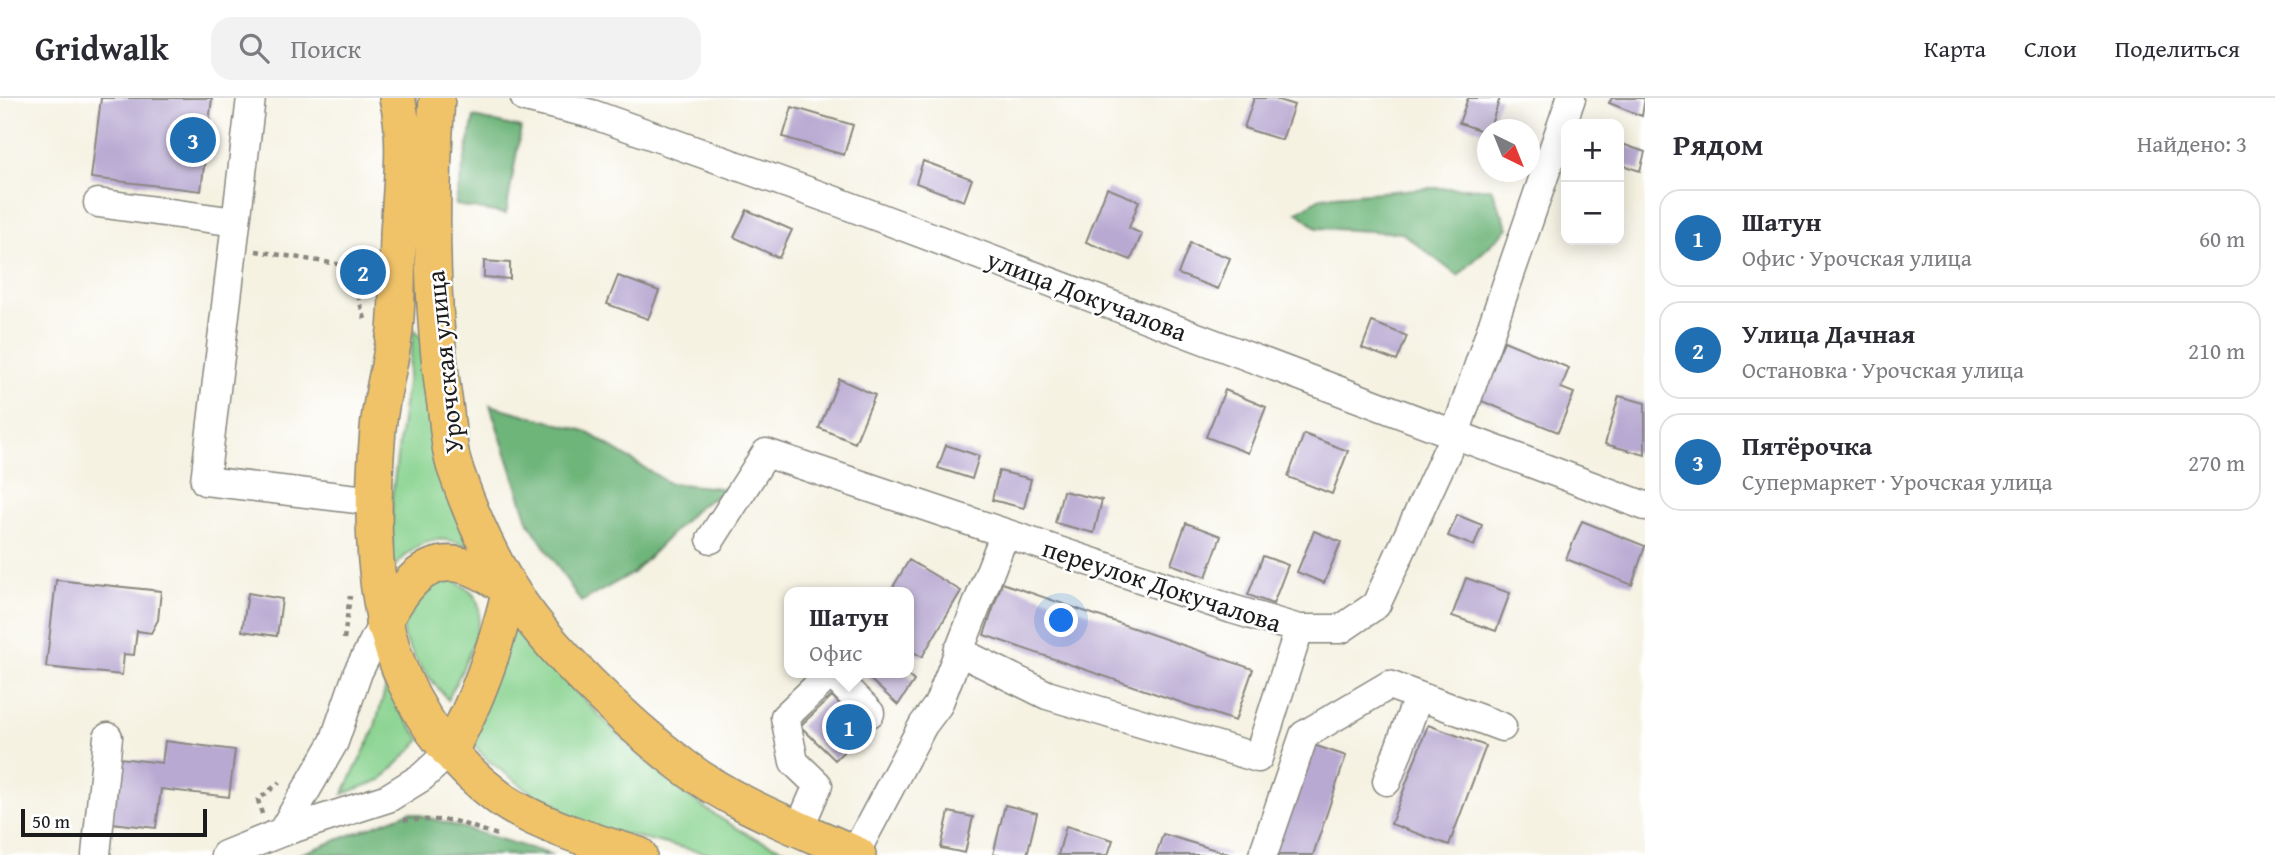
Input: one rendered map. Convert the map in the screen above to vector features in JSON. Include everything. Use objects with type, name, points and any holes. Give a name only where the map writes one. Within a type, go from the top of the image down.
[{"type":"main road","name":"Урочская улица","points":[[397,98],[401,156],[395,330],[379,427],[373,534],[383,623],[394,661],[418,707],[449,752],[499,799],[553,825],[639,855]]},
{"type":"main road","name":"Урочская улица","points":[[437,98],[431,188],[438,354],[454,465],[472,513],[510,589],[587,679],[621,713],[685,767],[798,831],[856,854]]},
{"type":"main road","points":[[383,623],[402,590],[429,567],[465,565],[510,589],[497,645],[483,682],[449,752]]},
{"type":"street","points":[[251,98],[205,481],[374,501]]},
{"type":"street","name":"улица Докучалова","points":[[525,98],[592,114],[841,203],[1645,506]]},
{"type":"street","name":"переулок Докучалова","points":[[711,538],[766,453],[1299,629],[1341,629],[1376,605],[1455,434],[1571,98]]},
{"type":"street","points":[[98,203],[234,234]]},
{"type":"street","points":[[856,854],[922,726],[938,705],[1005,533]]},
{"type":"street","points":[[282,832],[334,743],[358,672],[383,623]]},
{"type":"street","points":[[958,651],[1047,695],[1258,758],[1299,629]]},
{"type":"street","points":[[798,831],[818,785],[794,762],[785,717],[826,678]]},
{"type":"street","points":[[836,678],[870,713]]},
{"type":"street","points":[[1263,855],[1304,735],[1389,685],[1502,727]]},
{"type":"street","points":[[1387,781],[1418,697]]},
{"type":"street","points":[[96,855],[108,737]]},
{"type":"street","points":[[230,854],[282,832],[388,797],[422,777],[449,752]]},
{"type":"path","points":[[234,234],[356,267]]},
{"type":"green space","points":[[474,117],[521,128],[506,214],[455,205]]},
{"type":"green space","points":[[1428,188],[1491,188],[1508,228],[1458,276],[1402,233],[1317,228],[1297,212],[1322,197]]},
{"type":"green space","points":[[414,329],[423,341],[478,551],[452,541],[432,540],[414,549],[393,568],[392,496]]},
{"type":"green space","points":[[490,405],[585,431],[669,483],[730,489],[699,506],[633,573],[581,602],[529,523]]},
{"type":"green space","points":[[452,579],[472,593],[477,600],[479,623],[448,700],[419,665],[403,636],[404,596],[417,584]]},
{"type":"green space","points":[[513,623],[622,739],[682,791],[749,835],[799,855],[714,855],[585,825],[545,803],[485,758],[469,737]]},
{"type":"green space","points":[[387,683],[405,718],[421,740],[381,780],[343,794],[373,733]]},
{"type":"green space","points":[[410,812],[553,855],[298,855]]},
{"type":"building","points":[[101,98],[212,98],[201,191],[91,178]]},
{"type":"building","points":[[1254,98],[1272,98],[1294,105],[1282,140],[1244,128]]},
{"type":"building","points":[[1468,98],[1500,98],[1493,119],[1477,119],[1477,129],[1459,123]]},
{"type":"building","points":[[1612,98],[1645,98],[1642,116],[1609,103]]},
{"type":"building","points":[[792,107],[853,125],[844,155],[783,137]]},
{"type":"building","points":[[1624,145],[1645,152],[1640,171],[1624,166]]},
{"type":"building","points":[[923,161],[972,179],[964,201],[916,183]]},
{"type":"building","points":[[1107,188],[1139,201],[1129,228],[1142,234],[1131,260],[1086,242]]},
{"type":"building","points":[[747,210],[792,230],[779,258],[734,237]]},
{"type":"building","points":[[1190,243],[1230,258],[1218,289],[1178,274]]},
{"type":"building","points":[[484,261],[510,263],[510,279],[484,277]]},
{"type":"building","points":[[618,276],[659,291],[648,319],[607,304]]},
{"type":"building","points":[[1372,322],[1407,336],[1397,361],[1362,348]]},
{"type":"building","points":[[1504,341],[1569,368],[1561,388],[1574,393],[1558,432],[1479,400]]},
{"type":"building","points":[[839,379],[875,395],[855,443],[819,428]]},
{"type":"building","points":[[1225,390],[1266,407],[1248,453],[1206,437]]},
{"type":"building","points":[[1619,396],[1645,403],[1645,455],[1605,444]]},
{"type":"building","points":[[1304,434],[1348,451],[1332,494],[1288,477]]},
{"type":"building","points":[[946,445],[979,456],[972,479],[938,468]]},
{"type":"building","points":[[999,471],[1031,479],[1024,508],[992,500]]},
{"type":"building","points":[[1063,491],[1102,500],[1094,533],[1055,523]]},
{"type":"building","points":[[1457,515],[1482,525],[1474,546],[1448,536]]},
{"type":"building","points":[[1582,521],[1645,546],[1632,585],[1566,559]]},
{"type":"building","points":[[1186,523],[1221,536],[1206,577],[1171,564]]},
{"type":"building","points":[[1314,531],[1341,542],[1324,583],[1297,572]]},
{"type":"building","points":[[1263,556],[1288,565],[1273,604],[1248,595]]},
{"type":"building","points":[[909,560],[961,591],[922,657],[914,652],[914,587],[893,587]]},
{"type":"building","points":[[1466,578],[1510,593],[1496,631],[1452,616]]},
{"type":"building","points":[[56,580],[161,591],[158,620],[151,633],[137,631],[134,655],[124,654],[122,675],[46,667]]},
{"type":"building","points":[[1002,583],[1253,669],[1235,721],[984,635]]},
{"type":"building","points":[[248,593],[282,599],[277,636],[242,631]]},
{"type":"building","points":[[868,678],[911,678],[914,681],[898,705]]},
{"type":"building","points":[[832,696],[865,731],[835,760],[800,726]]},
{"type":"building","points":[[1428,725],[1486,746],[1449,845],[1391,824]]},
{"type":"building","points":[[165,741],[235,750],[229,797],[161,789],[156,828],[112,823],[120,758],[162,763]]},
{"type":"building","points":[[1305,742],[1346,756],[1313,855],[1268,855]]},
{"type":"building","points":[[1005,805],[1037,813],[1027,855],[993,855]]},
{"type":"building","points":[[949,812],[973,817],[965,853],[941,848]]},
{"type":"building","points":[[1066,826],[1113,840],[1108,855],[1058,855]]},
{"type":"building","points":[[1163,834],[1229,854],[1229,855],[1156,855]]},
{"type":"place","name":"Пятёрочка","points":[[193,140]]},
{"type":"place","name":"Улица Дачная","points":[[363,272]]},
{"type":"place","name":"Шатун","points":[[849,727]]}]
